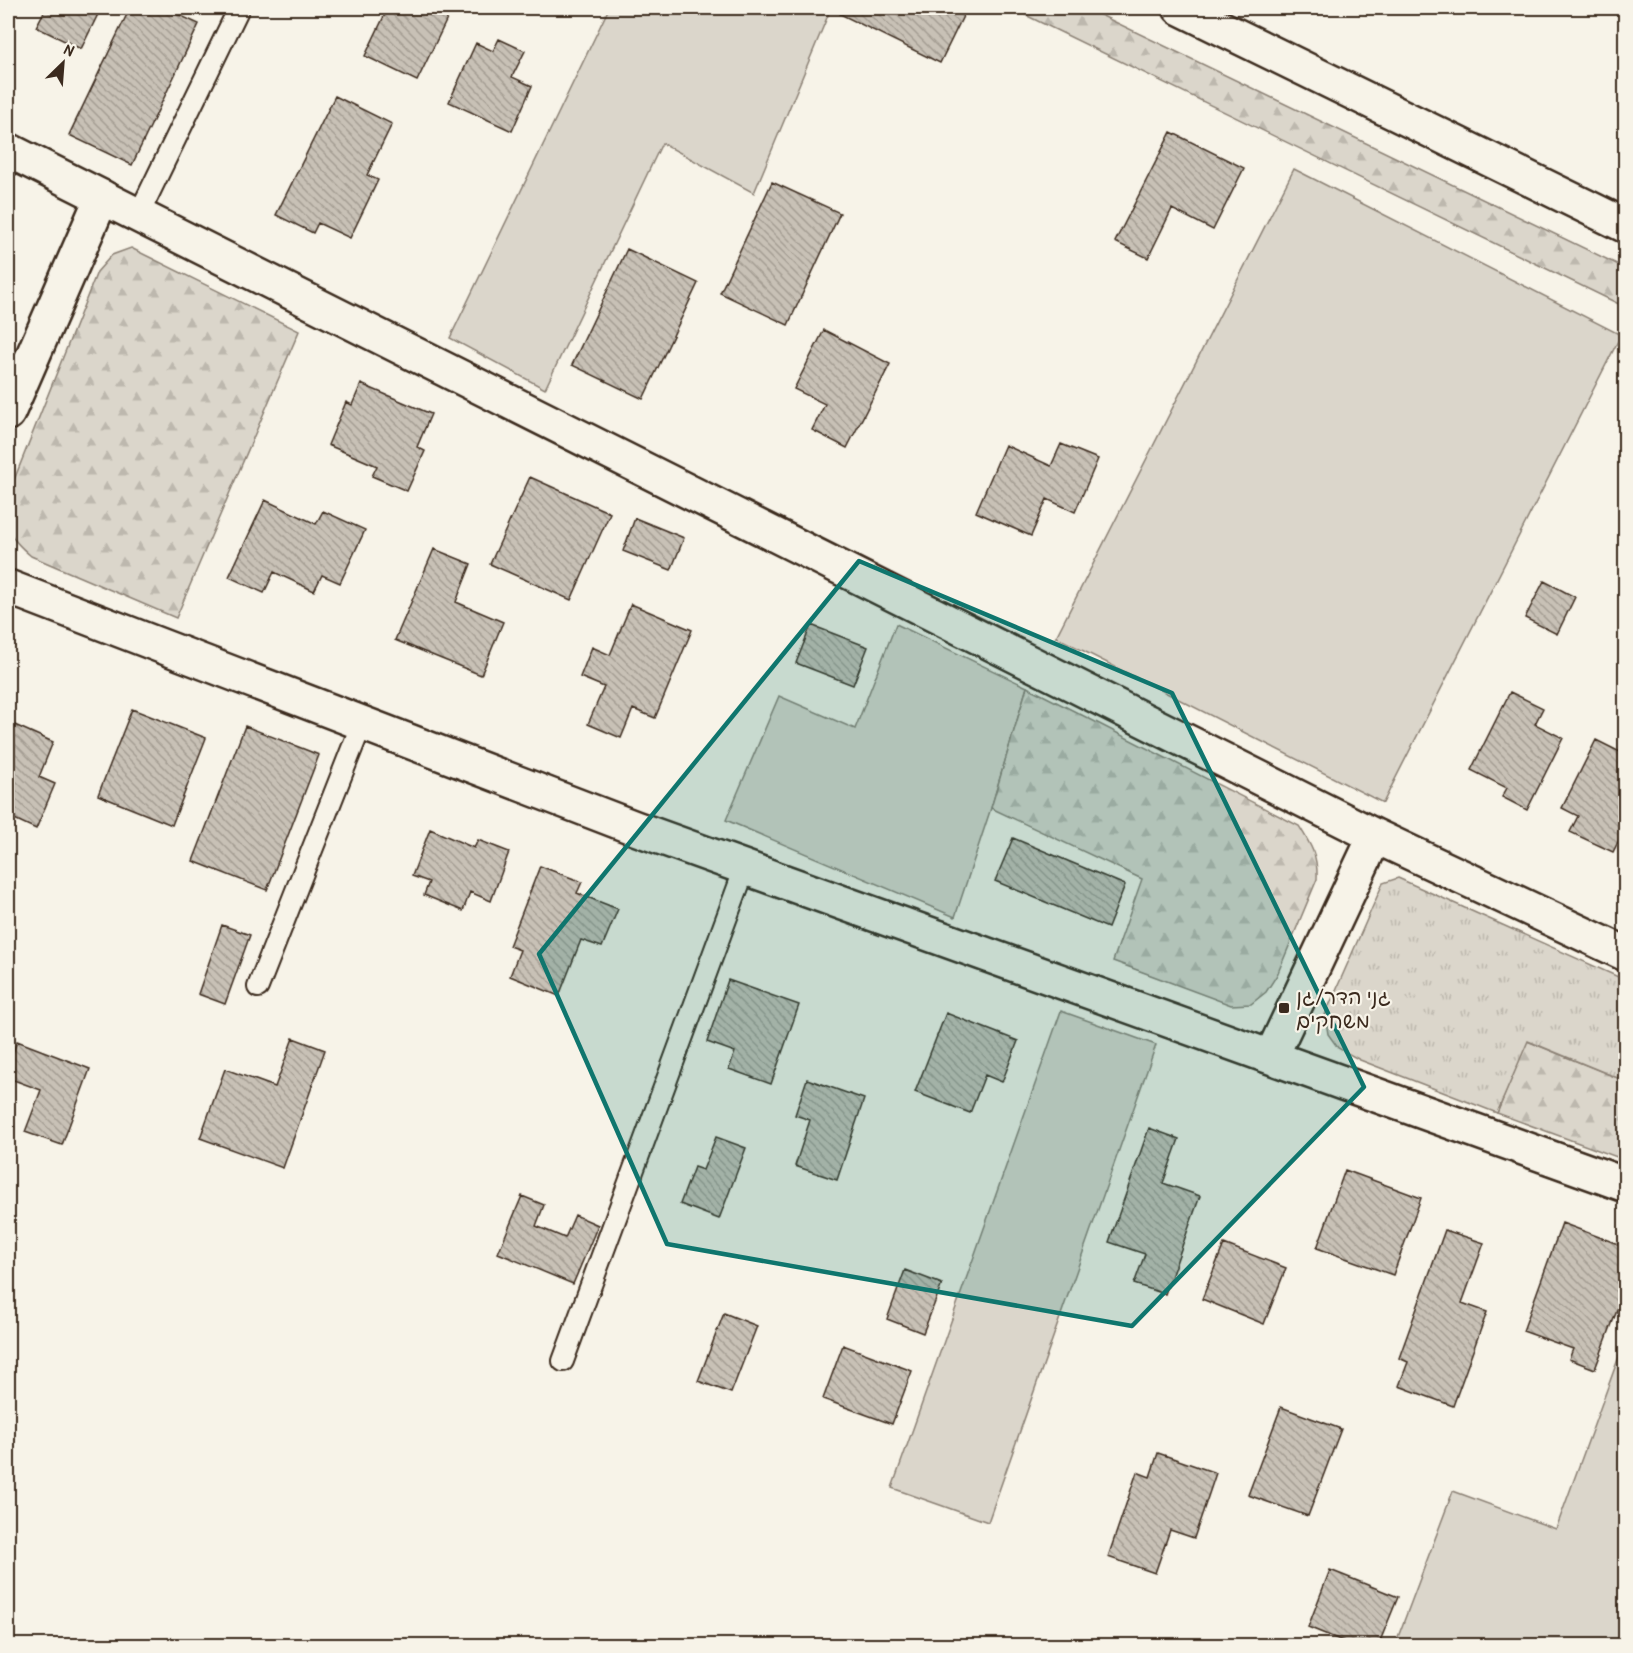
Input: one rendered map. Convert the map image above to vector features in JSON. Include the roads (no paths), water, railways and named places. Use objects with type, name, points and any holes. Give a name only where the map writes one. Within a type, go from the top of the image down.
[{"type":"street","points":[[1180,8],[1626,226]]},
{"type":"street","points":[[8,150],[1375,836],[1626,954]]},
{"type":"street","points":[[8,413],[102,197]]},
{"type":"street","points":[[8,587],[635,828],[1626,1185]]},
{"type":"street","points":[[1271,1057],[1375,836]]},
{"type":"lane","points":[[138,216],[239,8]]},
{"type":"lane","points":[[258,987],[362,723]]},
{"type":"lane","points":[[563,1361],[745,868]]},
{"type":"place","name":"גני הדר/גן משחקים","points":[[1284,1008]]}]
